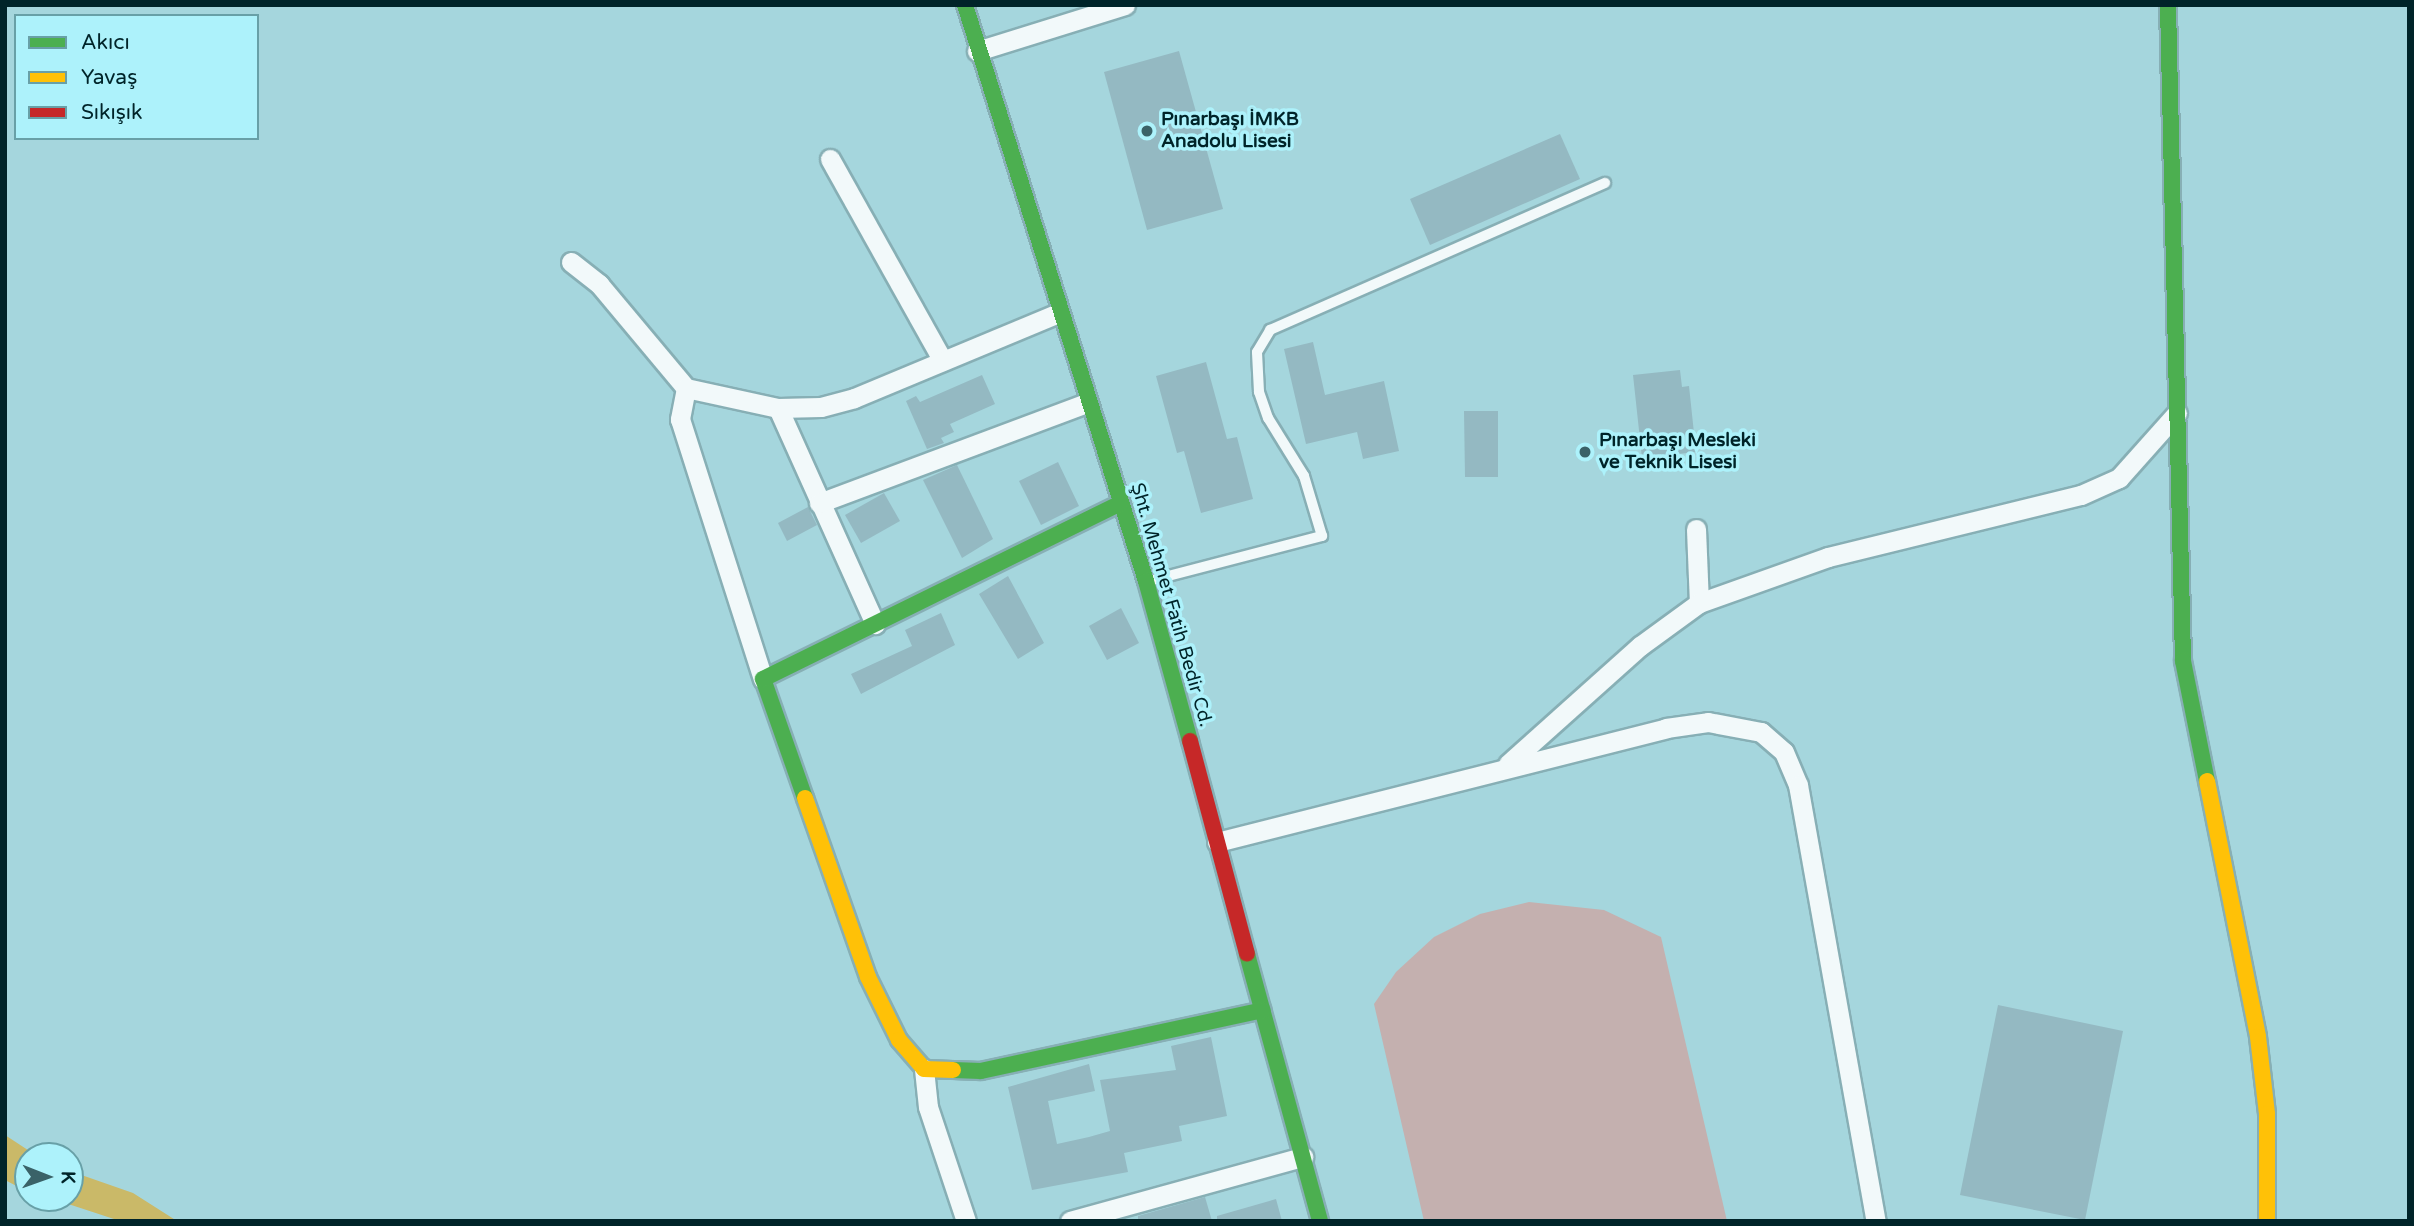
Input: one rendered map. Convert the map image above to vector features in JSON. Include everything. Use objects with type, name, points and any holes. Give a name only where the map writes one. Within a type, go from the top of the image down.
[{"type":"street","name":"Şht. Mehmet Fatih Bedir Cd.","points":[[965,5],[1058,313],[1146,582],[1320,1221]]},
{"type":"street","points":[[977,51],[1125,5]]},
{"type":"street","points":[[2168,5],[2183,661],[2258,1037],[2267,1114],[2267,1221]]},
{"type":"street","points":[[830,159],[943,361]]},
{"type":"street","points":[[571,262],[599,284],[686,388],[778,408],[821,407],[854,398],[1058,313]]},
{"type":"street","points":[[686,388],[680,419],[763,679],[868,977],[899,1040],[923,1069],[928,1107],[966,1221]]},
{"type":"street","points":[[820,503],[1086,402]]},
{"type":"street","points":[[778,408],[875,624]]},
{"type":"street","points":[[1506,765],[1640,646],[1699,603],[1828,557],[2081,495],[2119,478],[2177,413]]},
{"type":"street","points":[[763,679],[1121,503]]},
{"type":"street","points":[[1696,529],[1699,603]]},
{"type":"street","points":[[1217,842],[1506,765],[1708,722],[1761,732],[1784,752],[1798,785],[1875,1221]]},
{"type":"street","points":[[923,1069],[981,1071],[1262,1010]]},
{"type":"street","points":[[1070,1221],[1303,1157]]},
{"type":"lane","points":[[1146,582],[1322,536],[1304,476],[1268,418],[1257,385],[1257,352],[1270,330],[1605,183]]},
{"type":"shaded area","points":[[1529,902],[1604,910],[1661,937],[1727,1221],[1424,1221],[1374,1004],[1396,972],[1434,937],[1480,914]]},
{"type":"shaded area","points":[[5,1135],[16,1142],[14,1185],[5,1180]]},
{"type":"shaded area","points":[[84,1176],[133,1193],[177,1221],[120,1221],[84,1209]]},
{"type":"building","points":[[1179,51],[1223,209],[1147,230],[1104,72]]},
{"type":"building","points":[[1560,134],[1580,179],[1430,245],[1410,199]]},
{"type":"building","points":[[1313,342],[1325,395],[1384,381],[1399,451],[1363,459],[1357,432],[1306,444],[1284,349]]},
{"type":"building","points":[[1206,362],[1227,439],[1237,437],[1253,499],[1201,513],[1184,451],[1177,453],[1156,376]]},
{"type":"building","points":[[1680,370],[1682,387],[1689,386],[1696,452],[1642,458],[1633,375]]},
{"type":"building","points":[[982,375],[995,404],[950,424],[954,432],[941,438],[944,443],[927,449],[906,401],[916,396],[920,402]]},
{"type":"building","points":[[1464,411],[1498,411],[1498,477],[1465,477]]},
{"type":"building","points":[[1058,462],[1079,506],[1041,525],[1019,481]]},
{"type":"building","points":[[957,465],[993,539],[962,558],[923,480]]},
{"type":"building","points":[[884,493],[900,521],[861,543],[845,515]]},
{"type":"building","points":[[808,507],[817,525],[787,541],[778,523]]},
{"type":"building","points":[[1008,576],[1044,643],[1018,659],[979,594]]},
{"type":"building","points":[[1121,608],[1139,643],[1107,660],[1089,626]]},
{"type":"building","points":[[941,613],[955,645],[861,694],[851,674],[912,646],[905,630]]},
{"type":"building","points":[[1998,1005],[2123,1031],[2085,1220],[1960,1195]]},
{"type":"building","points":[[1211,1037],[1227,1116],[1179,1126],[1182,1141],[1124,1153],[1128,1172],[1032,1190],[1008,1087],[1089,1064],[1095,1091],[1048,1101],[1057,1144],[1089,1137],[1110,1131],[1100,1080],[1176,1070],[1171,1046]]},
{"type":"building","points":[[1205,1197],[1212,1221],[1138,1221],[1138,1216]]},
{"type":"building","points":[[1276,1199],[1282,1221],[1217,1221],[1217,1216]]},
{"type":"traffic: fast","points":[[965,5],[1146,581],[1190,741]]},
{"type":"traffic: fast","points":[[2168,5],[2183,661],[2207,781]]},
{"type":"traffic: fast","points":[[805,798],[763,679],[1121,503]]},
{"type":"traffic: fast","points":[[1247,954],[1320,1221]]},
{"type":"traffic: fast","points":[[953,1070],[981,1071],[1262,1010]]},
{"type":"traffic: slow","points":[[2207,781],[2258,1037],[2267,1114],[2267,1221]]},
{"type":"traffic: slow","points":[[805,798],[868,977],[899,1040],[924,1069],[953,1070]]},
{"type":"traffic: jam","points":[[1190,741],[1247,954]]},
{"type":"place","name":"Pınarbaşı İMKB Anadolu Lisesi","points":[[1147,131]]},
{"type":"place","name":"Pınarbaşı Mesleki ve Teknik Lisesi","points":[[1585,452]]}]
